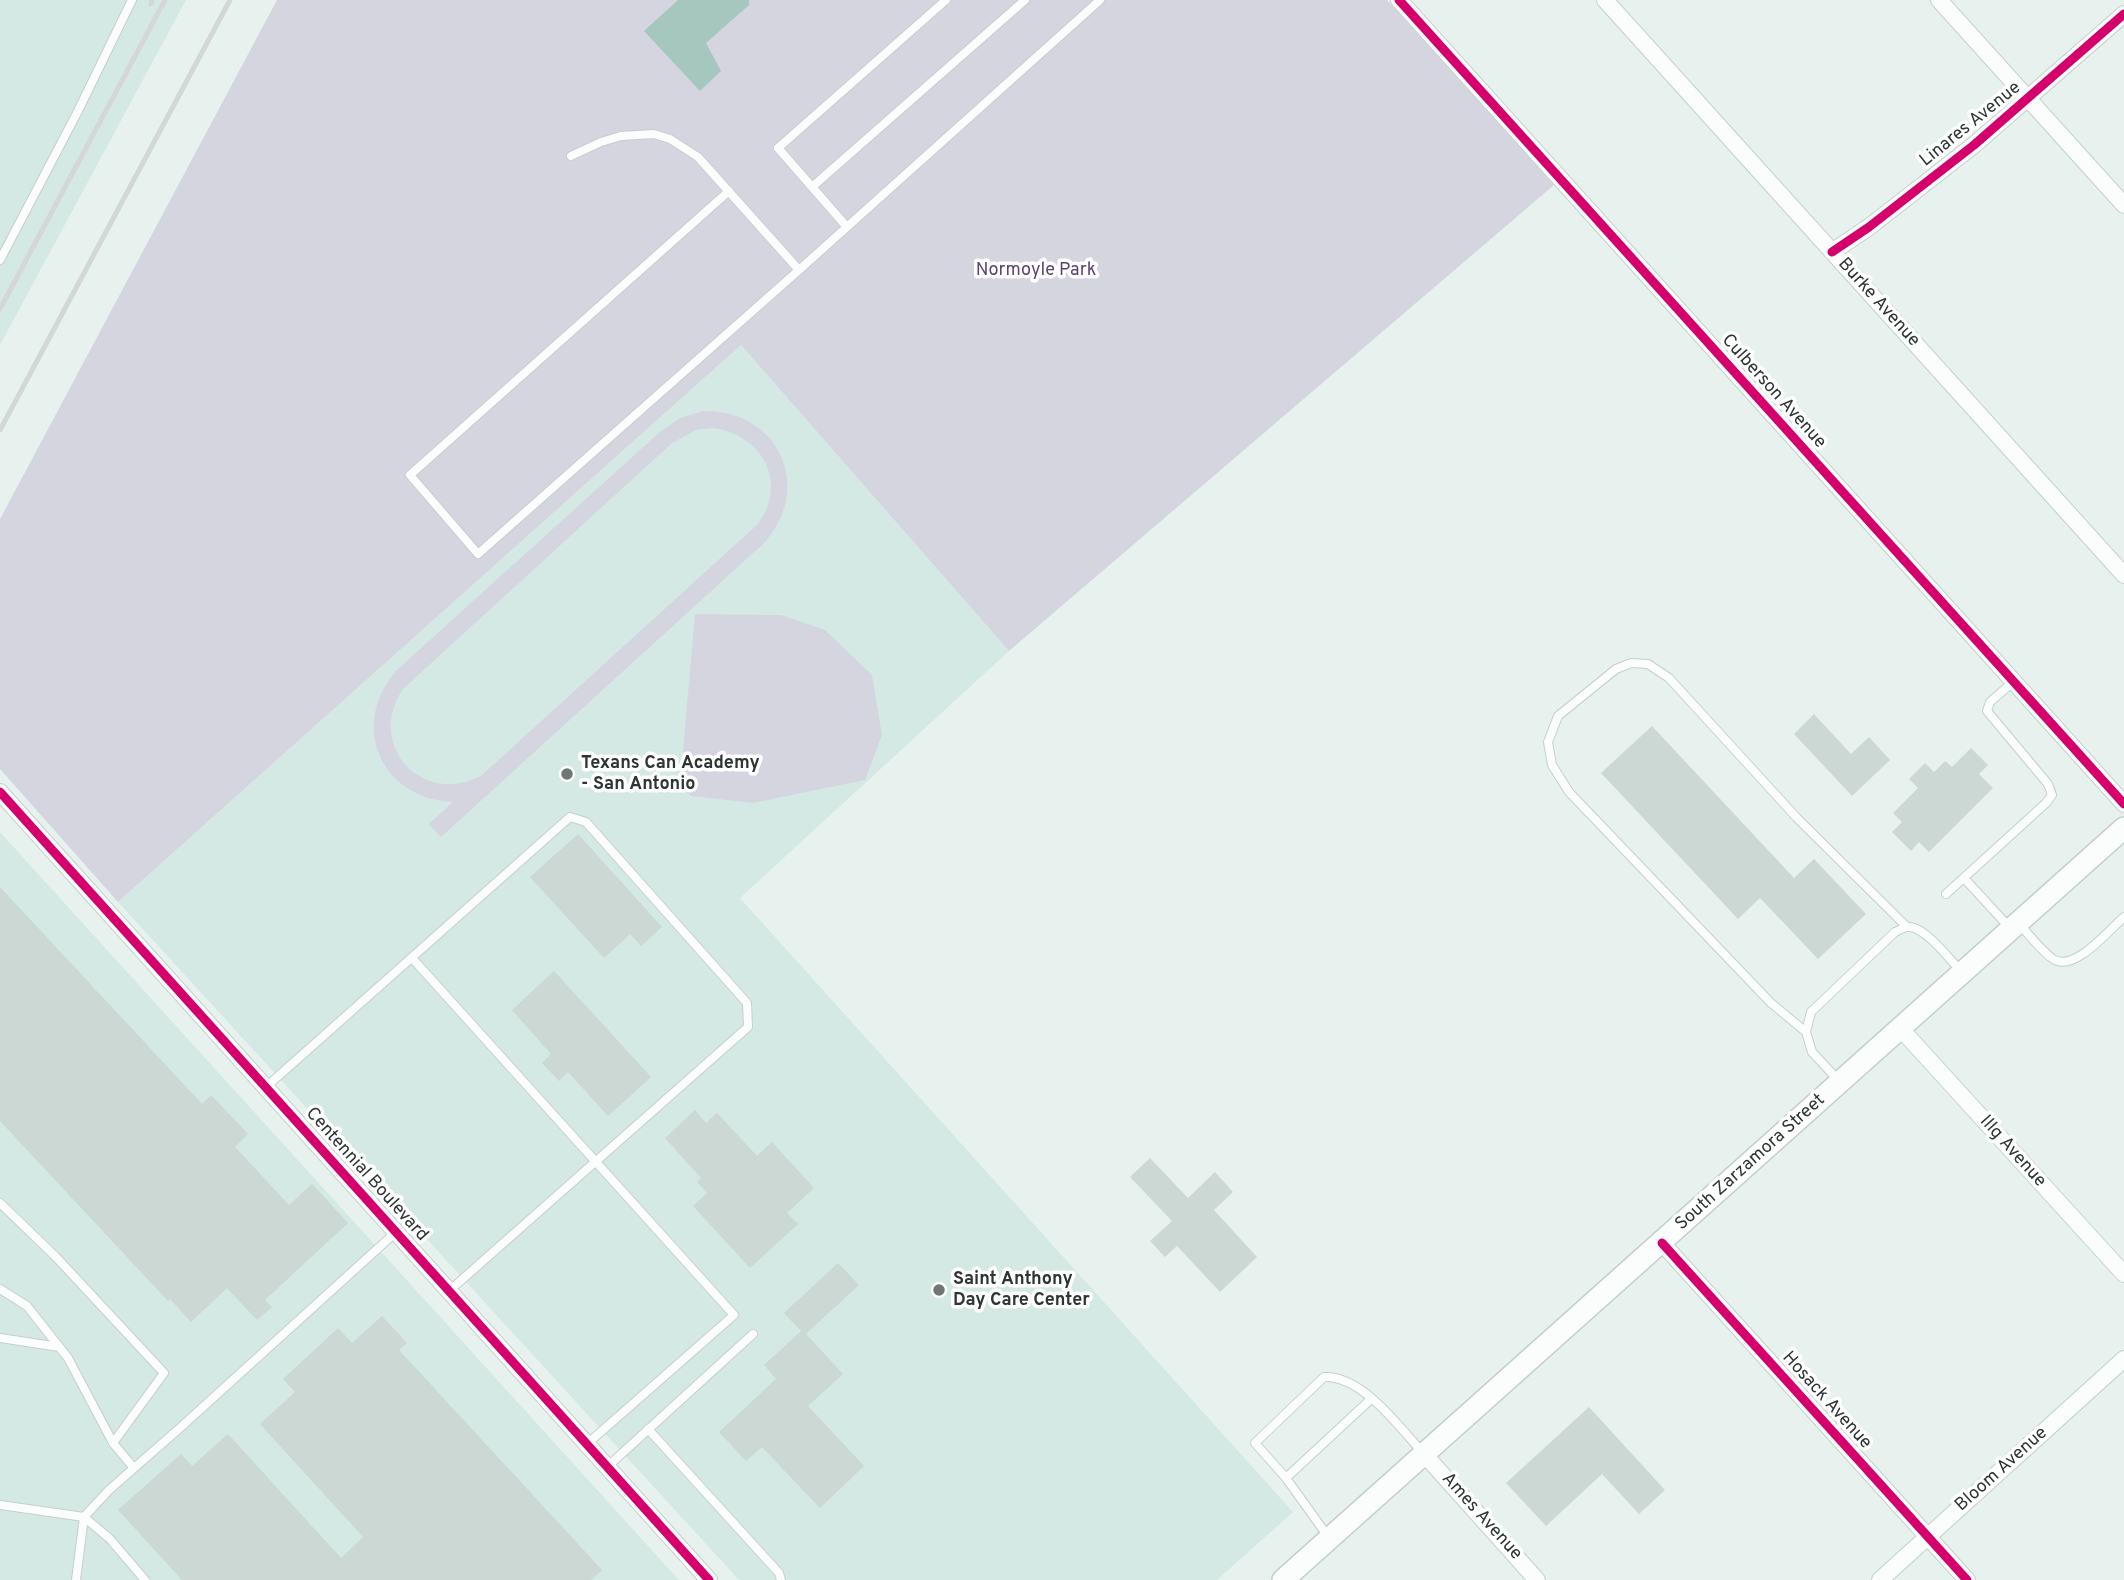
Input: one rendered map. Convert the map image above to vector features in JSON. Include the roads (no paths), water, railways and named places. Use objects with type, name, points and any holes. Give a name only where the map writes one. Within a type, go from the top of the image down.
[{"type":"main road","name":"South Zarzamora Street","points":[[1283,1580],[2124,828]]},
{"type":"street","name":"Culberson Avenue","points":[[1399,0],[2124,804]]},
{"type":"street","name":"Burke Avenue","points":[[1605,0],[2124,575]]},
{"type":"street","points":[[1939,0],[2124,205]]},
{"type":"street","name":"Linares Avenue","points":[[1832,252],[1869,227],[1964,153],[2124,14]]},
{"type":"street","name":"Centennial Boulevard","points":[[0,792],[709,1580]]},
{"type":"street","name":"Illg Avenue","points":[[1901,1029],[2124,1274]]},
{"type":"street","name":"Hosack Avenue","points":[[1661,1243],[1967,1580]]},
{"type":"street","name":"Bloom Avenue","points":[[1880,1580],[2124,1359]]},
{"type":"street","name":"Ames Avenue","points":[[1424,1454],[1538,1580]]},
{"type":"lane","points":[[0,260],[132,0]]},
{"type":"lane","points":[[847,227],[778,148],[946,0]]},
{"type":"lane","points":[[812,187],[1025,0]]},
{"type":"lane","points":[[729,191],[410,475],[478,554],[1100,0]]},
{"type":"lane","points":[[571,156],[621,136],[654,134],[685,146],[698,157],[799,270]]},
{"type":"lane","points":[[1807,1032],[1771,1003],[1569,792],[1552,765],[1548,742],[1558,716],[1616,668],[1631,663],[1648,664],[1669,678],[1797,818],[1906,926],[1913,927],[1935,943],[1963,973]]},
{"type":"lane","points":[[1946,894],[2052,795],[2048,784],[1987,711],[1990,702],[2014,682]]},
{"type":"lane","points":[[266,1087],[570,817],[586,822],[747,1003],[748,1027],[449,1291]]},
{"type":"lane","points":[[1964,878],[2015,926],[2052,958],[2061,962],[2071,961],[2082,955],[2124,917]]},
{"type":"lane","points":[[1841,1083],[1812,1052],[1807,1032],[1811,1012],[1895,932],[1906,926]]},
{"type":"lane","points":[[412,958],[734,1315],[587,1444]]},
{"type":"lane","points":[[0,1203],[56,1257],[164,1373],[113,1443]]},
{"type":"lane","points":[[76,1580],[84,1517],[133,1467],[181,1427],[396,1232]]},
{"type":"lane","points":[[0,1289],[27,1306],[68,1357],[113,1443],[133,1467]]},
{"type":"lane","points":[[607,1467],[753,1334]]},
{"type":"lane","points":[[0,1338],[60,1347]]},
{"type":"lane","points":[[1329,1538],[1286,1478],[1255,1443],[1324,1377],[1336,1377],[1359,1387],[1424,1454]]},
{"type":"lane","points":[[1286,1478],[1371,1399]]},
{"type":"lane","points":[[648,1429],[779,1573],[781,1580]]},
{"type":"lane","points":[[0,1505],[84,1517],[110,1539],[145,1580]]},
{"type":"railway","points":[[151,4],[152,0]]},
{"type":"railway","points":[[0,309],[165,0]]},
{"type":"railway","points":[[0,430],[230,0]]},
{"type":"place","name":"Texans Can Academy - San Antonio","points":[[567,774]]},
{"type":"place","name":"Saint Anthony Day Care Center","points":[[939,1290]]},
{"type":"park label","name":"Normoyle Park","points":[[1036,271]]}]
